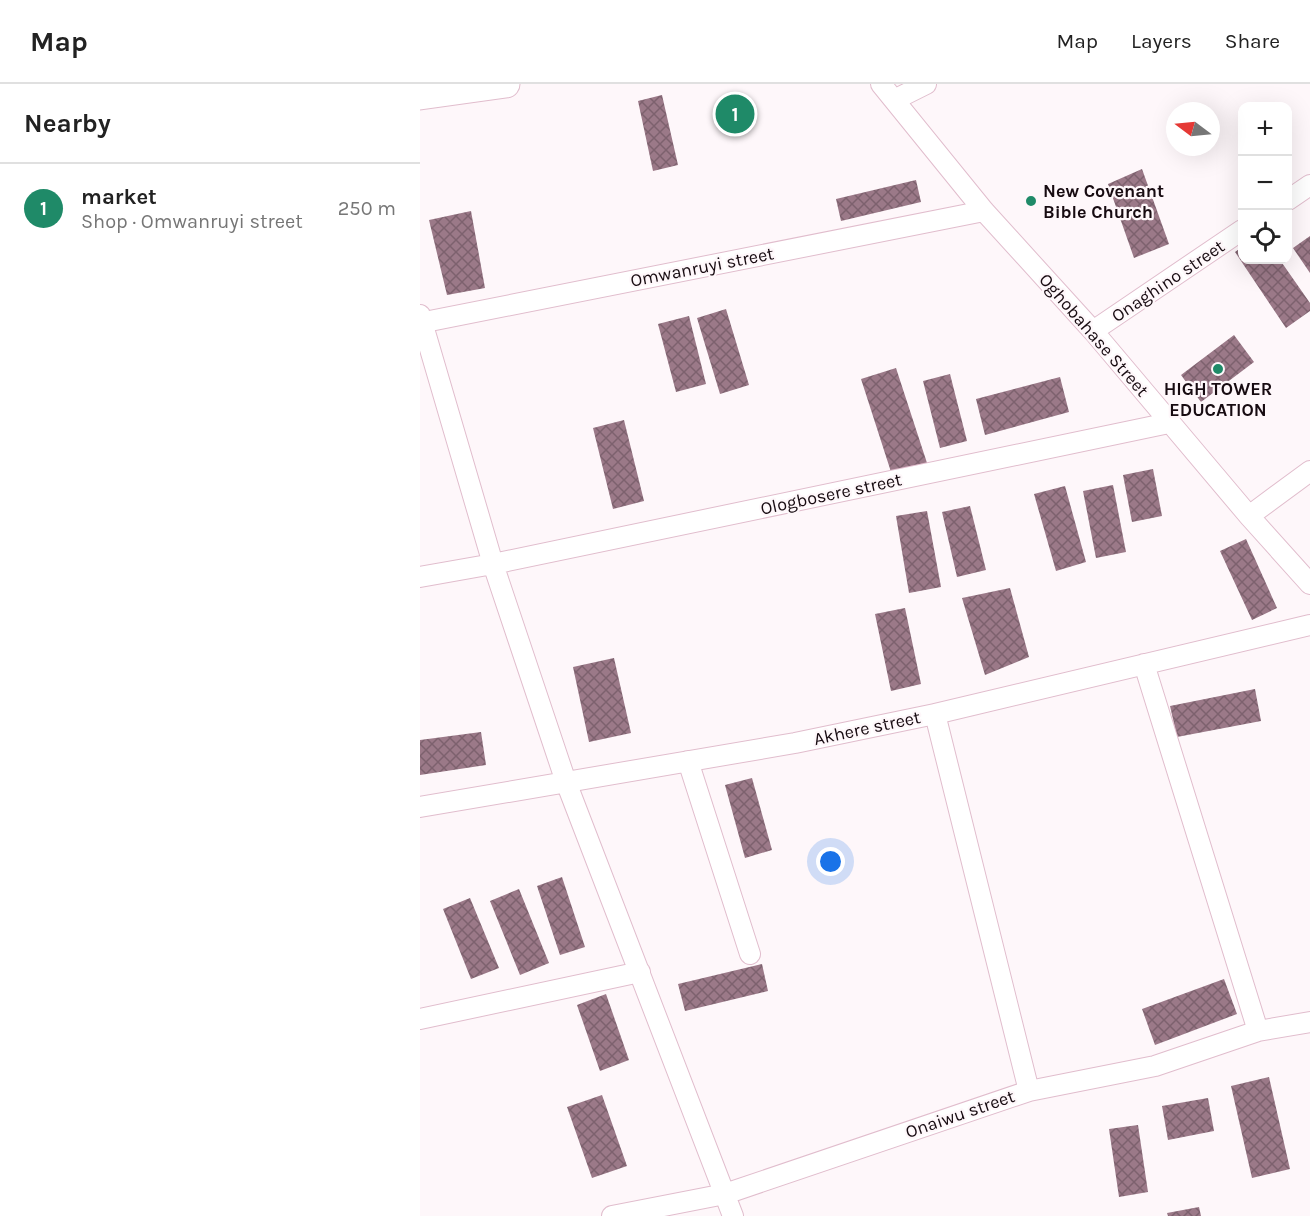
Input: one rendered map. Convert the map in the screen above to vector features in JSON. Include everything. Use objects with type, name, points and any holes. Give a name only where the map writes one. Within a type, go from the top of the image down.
[{"type":"street","points":[[420,96],[506,84]]},
{"type":"street","name":"Oghobahase Street","points":[[881,84],[984,211],[1093,332],[1249,516],[1310,584]]},
{"type":"street","points":[[894,100],[926,84]]},
{"type":"street","points":[[1292,197],[1310,185]]},
{"type":"street","name":"Omwanruyi street","points":[[421,320],[984,211]]},
{"type":"street","name":"Onaghino street","points":[[1093,332],[1238,233]]},
{"type":"street","points":[[421,320],[493,564],[566,782],[733,1216]]},
{"type":"street","name":"Ologbosere street","points":[[420,577],[493,564],[1169,423]]},
{"type":"street","points":[[1249,516],[1310,471]]},
{"type":"street","name":"Akhere street","points":[[420,807],[795,743],[935,714],[1310,625]]},
{"type":"street","points":[[1144,664],[1258,1031]]},
{"type":"street","points":[[935,714],[1029,1091]]},
{"type":"street","points":[[688,761],[750,954]]},
{"type":"street","points":[[420,1019],[640,972]]},
{"type":"street","name":"Onaiwu street","points":[[612,1216],[725,1194],[1029,1091],[1155,1066],[1258,1031],[1310,1022]]},
{"type":"building","points":[[662,95],[678,165],[653,171],[638,101]]},
{"type":"building","points":[[1142,169],[1169,244],[1134,258],[1108,184]]},
{"type":"building","points":[[916,180],[921,202],[841,221],[836,199]]},
{"type":"building","points":[[471,211],[485,288],[447,295],[429,220]]},
{"type":"building","points":[[1310,236],[1310,273],[1293,248]]},
{"type":"building","points":[[1243,264],[1283,264],[1310,303],[1310,311],[1286,328]]},
{"type":"building","points":[[726,309],[749,385],[720,394],[697,318]]},
{"type":"building","points":[[689,316],[706,384],[676,392],[658,324]]},
{"type":"building","name":"HIGH TOWER EDUCATION","points":[[1234,335],[1254,362],[1201,402],[1181,375]]},
{"type":"building","points":[[896,368],[927,463],[892,475],[861,379]]},
{"type":"building","points":[[950,374],[967,441],[940,448],[923,381]]},
{"type":"building","points":[[1060,377],[1069,412],[985,435],[976,399]]},
{"type":"building","points":[[624,420],[644,501],[613,509],[593,428]]},
{"type":"building","points":[[1153,469],[1162,516],[1132,522],[1123,475]]},
{"type":"building","points":[[1113,485],[1126,552],[1096,558],[1083,491]]},
{"type":"building","points":[[1065,486],[1086,562],[1056,571],[1034,494]]},
{"type":"building","points":[[970,506],[986,570],[957,577],[942,512]]},
{"type":"building","points":[[927,511],[941,587],[909,593],[896,516]]},
{"type":"building","points":[[1246,539],[1277,608],[1252,620],[1220,551]]},
{"type":"building","points":[[1010,588],[1029,657],[985,675],[962,598]]},
{"type":"building","points":[[905,608],[921,684],[891,691],[875,614]]},
{"type":"building","points":[[614,658],[631,733],[589,742],[573,667]]},
{"type":"building","points":[[1255,689],[1261,721],[1177,737],[1170,706]]},
{"type":"building","points":[[481,732],[486,765],[420,775],[420,740]]},
{"type":"building","points":[[752,778],[772,850],[745,858],[725,785]]},
{"type":"building","points":[[562,877],[585,947],[560,955],[537,886]]},
{"type":"building","points":[[519,889],[549,963],[520,975],[490,901]]},
{"type":"building","points":[[470,898],[499,968],[471,979],[443,909]]},
{"type":"building","points":[[762,964],[768,991],[685,1011],[678,984]]},
{"type":"building","points":[[1224,979],[1237,1014],[1155,1045],[1142,1009]]},
{"type":"building","points":[[606,994],[629,1060],[600,1071],[577,1005]]},
{"type":"building","points":[[1269,1077],[1290,1169],[1252,1178],[1231,1086]]},
{"type":"building","points":[[602,1095],[627,1166],[592,1178],[567,1107]]},
{"type":"building","points":[[1208,1098],[1214,1131],[1168,1140],[1162,1106]]},
{"type":"building","points":[[1138,1125],[1148,1192],[1119,1197],[1109,1129]]},
{"type":"building","points":[[1199,1207],[1201,1216],[1168,1216],[1167,1213]]},
{"type":"place","name":"market","points":[[735,114]]},
{"type":"place","name":"New Covenant Bible Church","points":[[1031,201]]},
{"type":"place","name":"HIGH TOWER EDUCATION","points":[[1218,369]]}]
